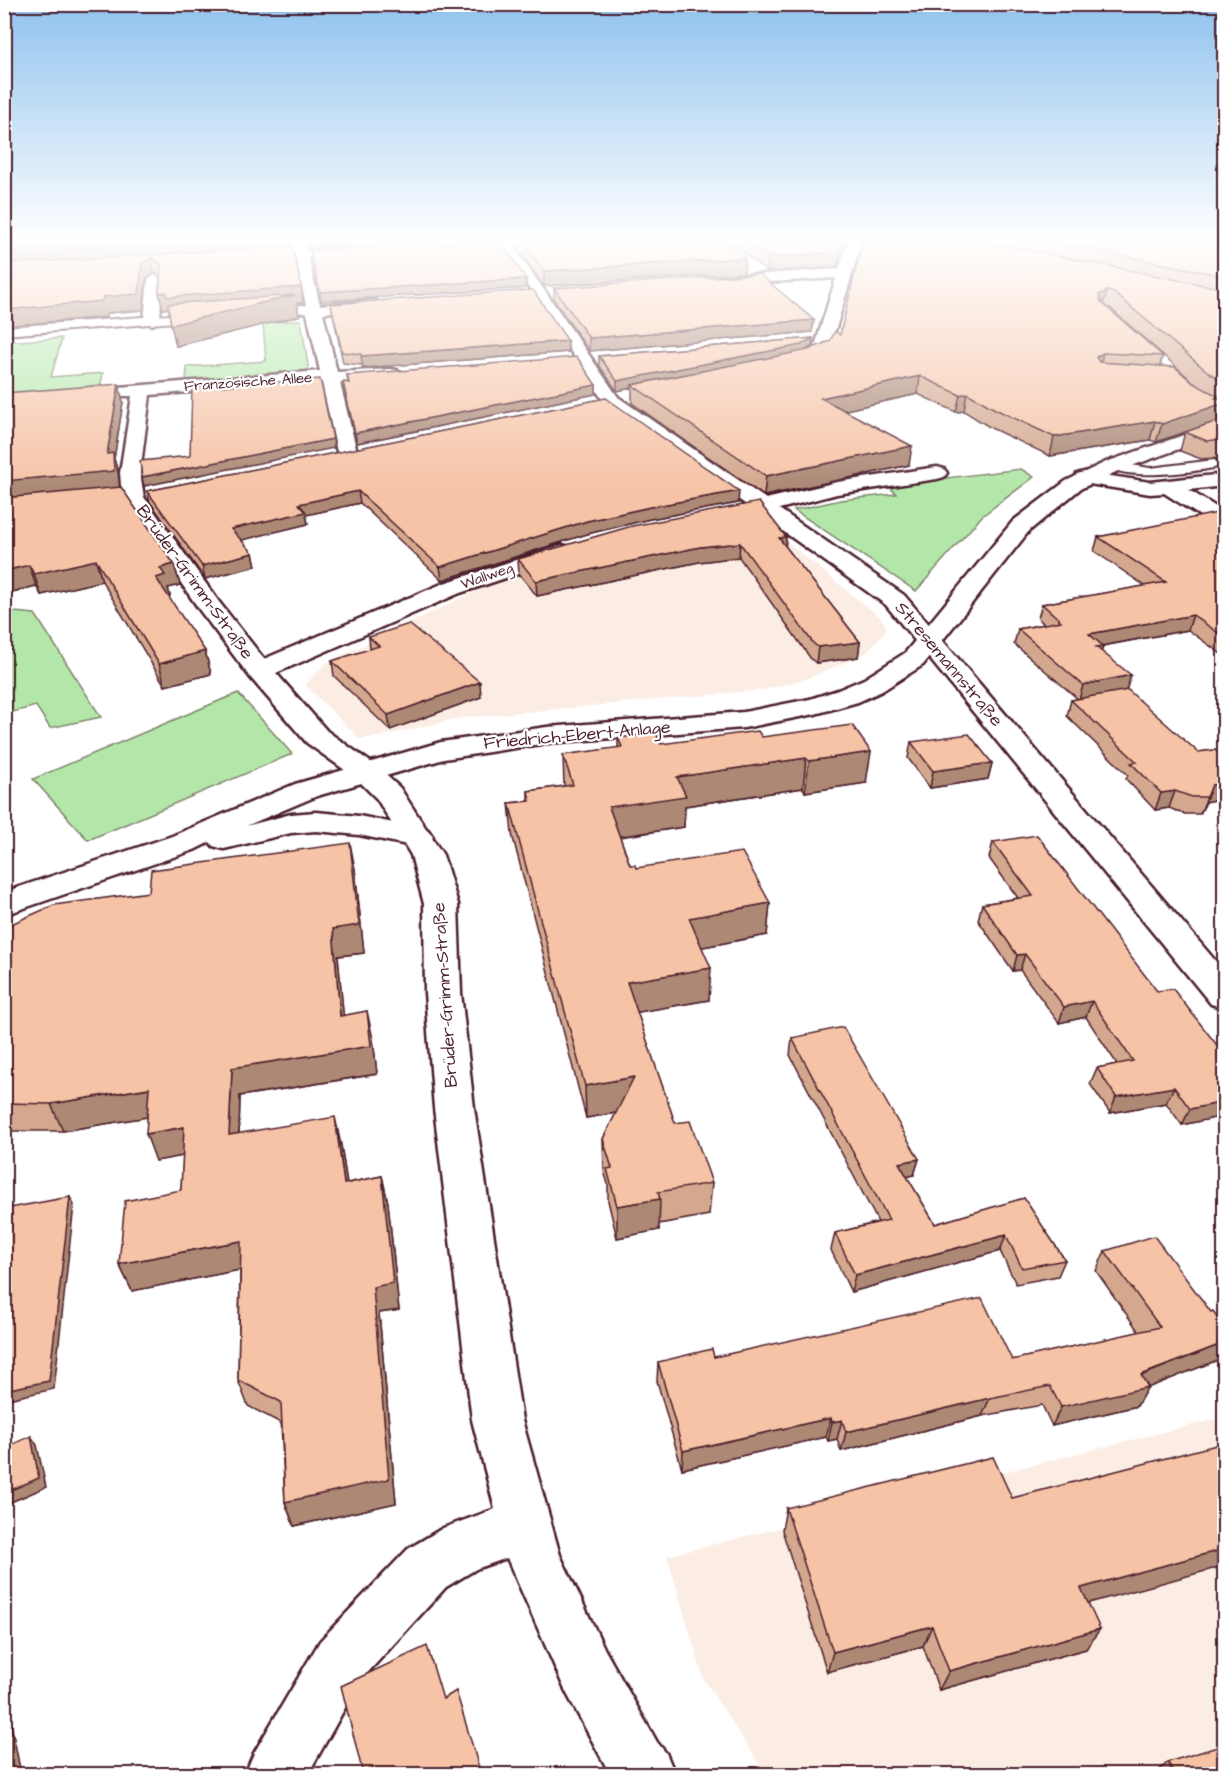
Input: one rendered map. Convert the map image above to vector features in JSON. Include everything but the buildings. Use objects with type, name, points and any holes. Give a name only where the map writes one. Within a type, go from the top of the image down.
[{"type":"street","points":[[4,331],[111,323]]},
{"type":"street","name":"Französische Allee","points":[[100,393],[310,376],[329,377],[317,323]]},
{"type":"street","points":[[559,323],[612,401]]},
{"type":"street","points":[[775,366],[816,356],[821,352],[828,323]]},
{"type":"street","points":[[803,341],[824,333]]},
{"type":"street","points":[[559,360],[606,356]]},
{"type":"street","points":[[346,452],[329,377],[405,373]]},
{"type":"street","points":[[142,390],[130,473],[123,498],[156,492]]},
{"type":"street","points":[[591,405],[634,396]]},
{"type":"street","name":"Stresemannstraße","points":[[612,401],[895,600],[931,639],[1224,995]]},
{"type":"street","name":"Friedrich-Ebert-Anlage","points":[[4,904],[183,843],[278,801],[366,772],[441,751],[503,740],[744,720],[815,706],[873,685],[914,659],[1021,526],[1084,478],[1224,427]]},
{"type":"street","points":[[325,457],[369,448]]},
{"type":"street","points":[[1084,478],[1139,487],[1169,487],[1211,467]]},
{"type":"street","points":[[724,513],[837,488],[937,473]]},
{"type":"street","points":[[1169,487],[1224,521]]},
{"type":"street","name":"Brüder-Grimm-Straße","points":[[123,498],[259,670],[317,737],[366,772],[389,794],[427,855],[441,904],[443,993],[455,1120],[497,1420],[536,1561],[585,1670],[636,1763],[645,1774]]},
{"type":"street","name":"Wallweg","points":[[259,670],[452,588],[506,568],[582,545]]},
{"type":"street","points":[[183,843],[237,838],[298,822],[332,820],[417,837]]},
{"type":"street","points":[[275,1774],[340,1660],[427,1568],[462,1547],[526,1525]]},
{"type":"lane","points":[[1113,466],[1150,472],[1211,467]]},
{"type":"shaded area","points":[[765,524],[882,619],[887,629],[865,654],[809,678],[763,690],[460,718],[360,739],[305,685],[326,663],[501,579],[673,528]]},
{"type":"shaded area","points":[[1224,1417],[1224,1774],[766,1774],[704,1680],[667,1556]]},
{"type":"green space","points":[[263,323],[301,323],[309,372],[186,382],[187,367],[266,361]]},
{"type":"green space","points":[[62,338],[51,377],[103,373],[100,389],[5,396],[5,342]]},
{"type":"green space","points":[[1021,469],[1034,477],[982,516],[916,591],[794,510],[841,500],[896,494],[888,485]]},
{"type":"green space","points":[[4,611],[35,614],[101,717],[50,728],[36,706],[5,714]]},
{"type":"green space","points":[[238,693],[292,754],[88,840],[33,779]]}]
